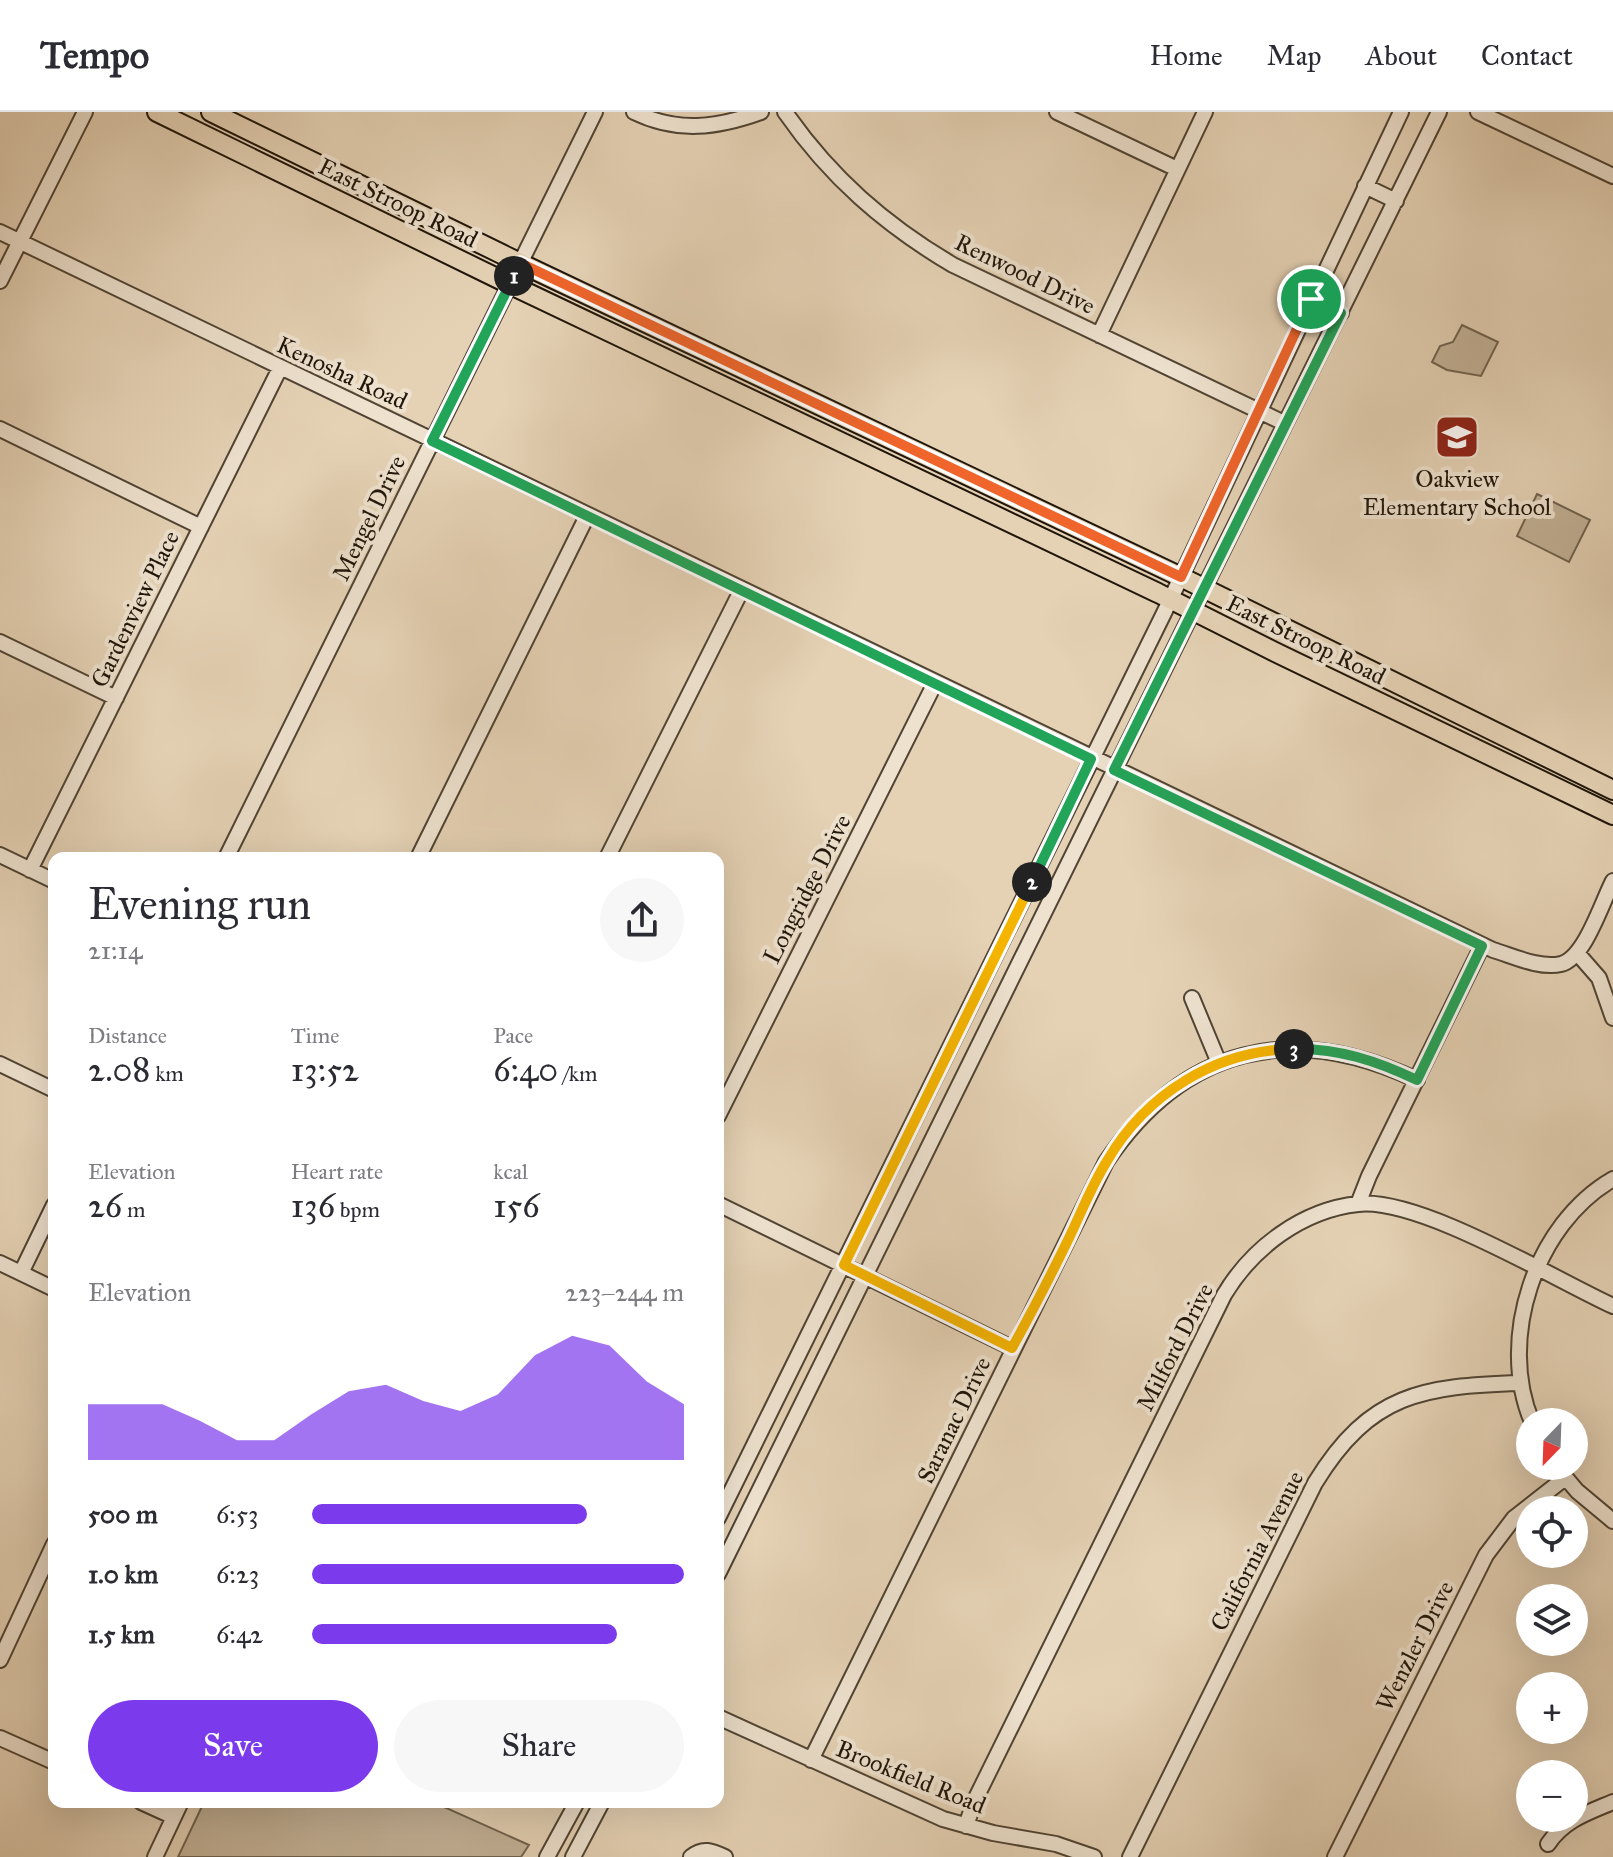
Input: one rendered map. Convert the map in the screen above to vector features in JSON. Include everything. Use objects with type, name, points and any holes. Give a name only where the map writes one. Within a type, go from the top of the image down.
[{"type":"main road","name":"East Stroop Road","points":[[157,112],[1613,815]]},
{"type":"main road","name":"East Stroop Road","points":[[211,112],[520,263],[1181,577],[1613,790]]},
{"type":"street","points":[[0,281],[85,112]]},
{"type":"street","name":"Mengel Drive","points":[[229,852],[595,112]]},
{"type":"street","points":[[634,112],[672,125],[697,127],[734,122],[761,112]]},
{"type":"street","name":"Renwood Drive","points":[[785,112],[854,195],[915,243],[953,265],[1284,423]]},
{"type":"street","points":[[1057,112],[1177,169]]},
{"type":"street","points":[[1099,335],[1205,112]]},
{"type":"street","points":[[724,1506],[1181,577],[1401,112]]},
{"type":"street","points":[[724,1562],[1439,112]]},
{"type":"street","points":[[1478,112],[1613,176]]},
{"type":"street","points":[[1365,186],[1396,201]]},
{"type":"street","name":"Kenosha Road","points":[[0,232],[1482,946],[1523,960],[1550,965],[1561,964],[1578,954]]},
{"type":"street","points":[[1311,299],[1341,313]]},
{"type":"street","name":"Gardenview Place","points":[[30,870],[280,368]]},
{"type":"street","points":[[0,429],[201,527]]},
{"type":"street","points":[[421,852],[587,516]]},
{"type":"street","points":[[610,852],[742,589]]},
{"type":"street","points":[[0,642],[116,698]]},
{"type":"street","name":"Longridge Drive","points":[[724,1104],[935,683]]},
{"type":"street","points":[[0,855],[48,878]]},
{"type":"street","points":[[1613,881],[1578,954],[1599,978],[1613,1018]]},
{"type":"street","points":[[1482,946],[1358,1204],[1401,1209],[1442,1224],[1613,1306]]},
{"type":"street","points":[[1192,998],[1219,1063]]},
{"type":"street","name":"Saranac Drive","points":[[811,1760],[982,1417],[1012,1348],[1106,1162],[1123,1136],[1167,1092],[1190,1077],[1219,1063],[1265,1052],[1310,1049],[1365,1058],[1417,1080]]},
{"type":"street","points":[[0,1064],[48,1087]]},
{"type":"street","points":[[1528,1408],[1521,1383],[1520,1333],[1525,1304],[1537,1269],[1569,1217],[1586,1199],[1613,1179]]},
{"type":"street","name":"Milford Drive","points":[[966,1826],[980,1788],[1229,1287],[1260,1250],[1282,1233],[1328,1212],[1358,1204]]},
{"type":"street","points":[[724,1207],[1012,1348]]},
{"type":"street","points":[[21,1273],[48,1217]]},
{"type":"street","points":[[0,1263],[48,1286]]},
{"type":"street","name":"California Avenue","points":[[1130,1857],[1315,1483],[1345,1440],[1386,1408],[1411,1396],[1457,1385],[1521,1383]]},
{"type":"street","name":"Wenzler Drive","points":[[1335,1857],[1486,1555],[1514,1518],[1552,1480]]},
{"type":"street","points":[[1569,1480],[1613,1521]]},
{"type":"street","points":[[0,1660],[48,1557]]},
{"type":"street","name":"Brookfield Road","points":[[724,1720],[916,1808],[966,1826],[1056,1844],[1094,1857]]},
{"type":"street","points":[[0,1738],[48,1759]]},
{"type":"street","points":[[1548,1844],[1568,1822],[1613,1802]]},
{"type":"street","points":[[154,1808],[174,1817]]},
{"type":"street","points":[[155,1857],[178,1808]]},
{"type":"street","points":[[547,1857],[574,1808]]},
{"type":"street","points":[[573,1857],[599,1808]]},
{"type":"street","points":[[691,1857],[701,1851],[709,1851],[725,1857]]},
{"type":"shaded area","points":[[1462,325],[1498,342],[1481,376],[1447,370],[1432,362],[1440,346],[1453,342]]},
{"type":"shaded area","points":[[1537,494],[1590,520],[1569,562],[1517,536]]},
{"type":"shaded area","points":[[201,1808],[446,1808],[529,1845],[521,1857],[178,1857]]},
{"type":"place","name":"Oakview Elementary School","points":[[1457,437]]},
{"type":"route","points":[[520,263],[1181,577],[1311,299],[1341,313],[1114,770],[1482,946],[1417,1080],[1365,1058],[1310,1049],[1280,1049],[1219,1063],[1167,1092],[1141,1115],[1106,1162],[1012,1348],[844,1265],[1091,759],[432,441],[520,263]]}]
